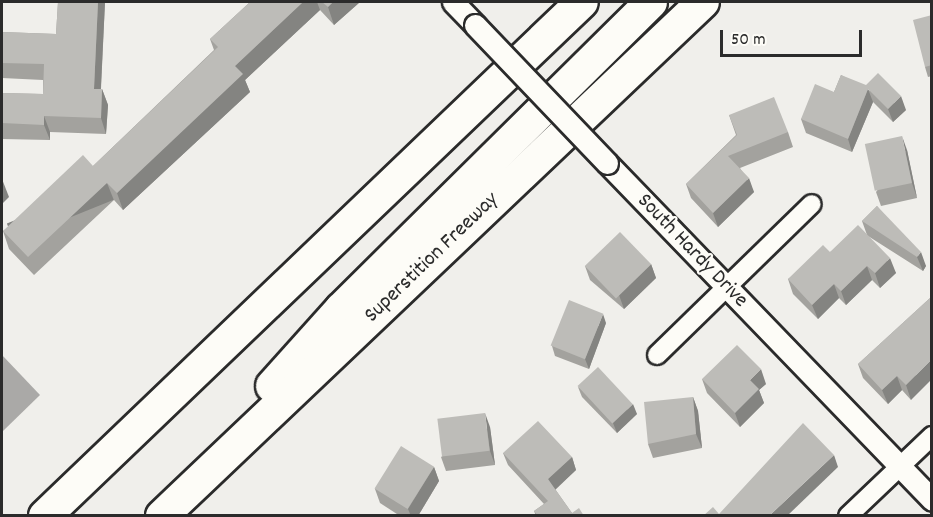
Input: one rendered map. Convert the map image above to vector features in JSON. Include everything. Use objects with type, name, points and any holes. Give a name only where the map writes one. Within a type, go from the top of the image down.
[{"type":"highway","points":[[45,516],[582,2]]},
{"type":"highway","points":[[161,516],[341,309],[651,2]]},
{"type":"highway","name":"Superstition Freeway","points":[[161,516],[703,2]]},
{"type":"highway","points":[[659,43],[710,2]]},
{"type":"street","name":"South Hardy Drive","points":[[453,2],[932,500]]},
{"type":"street","points":[[657,355],[812,204]]},
{"type":"street","points":[[848,516],[932,436]]},
{"type":"shaded area","points":[[2,355],[40,395],[2,432]]},
{"type":"building","points":[[58,2],[98,2],[94,89],[102,89],[101,118],[44,116],[44,125],[2,123],[2,93],[43,94],[44,64],[2,63],[2,32],[56,34]]},
{"type":"building","points":[[250,2],[303,2],[235,66],[243,74],[117,193],[107,183],[28,257],[3,231],[83,155],[93,166],[218,47],[210,39]]},
{"type":"building","points":[[322,2],[333,2],[328,7]]},
{"type":"building","points":[[932,15],[932,65],[925,67],[913,20]]},
{"type":"building","points":[[878,73],[901,96],[888,109],[868,89],[848,139],[801,119],[815,84],[834,92],[841,75],[866,85]]},
{"type":"building","points":[[774,97],[788,132],[728,156],[749,178],[713,213],[686,184],[737,135],[729,115]]},
{"type":"building","points":[[902,136],[912,183],[875,191],[865,144]]},
{"type":"building","points":[[877,206],[921,252],[917,257],[862,221]]},
{"type":"building","points":[[858,225],[890,258],[875,273],[867,266],[841,291],[834,284],[812,305],[788,279],[823,245],[830,252]]},
{"type":"building","points":[[620,232],[651,264],[616,298],[585,266]]},
{"type":"building","points":[[930,298],[932,300],[932,359],[906,385],[897,376],[882,390],[858,364]]},
{"type":"building","points":[[569,300],[603,314],[585,359],[551,345]]},
{"type":"building","points":[[737,345],[761,369],[750,380],[759,389],[735,413],[702,379]]},
{"type":"building","points":[[598,367],[633,404],[612,423],[578,386]]},
{"type":"building","points":[[693,397],[696,434],[648,444],[644,402]]},
{"type":"building","points":[[485,413],[490,451],[442,457],[437,419]]},
{"type":"building","points":[[538,421],[572,457],[548,479],[572,513],[579,508],[584,516],[538,516],[534,511],[548,501],[503,453]]},
{"type":"building","points":[[803,423],[834,455],[769,516],[703,516],[713,507],[719,514]]},
{"type":"building","points":[[401,446],[434,467],[408,509],[375,488]]}]
